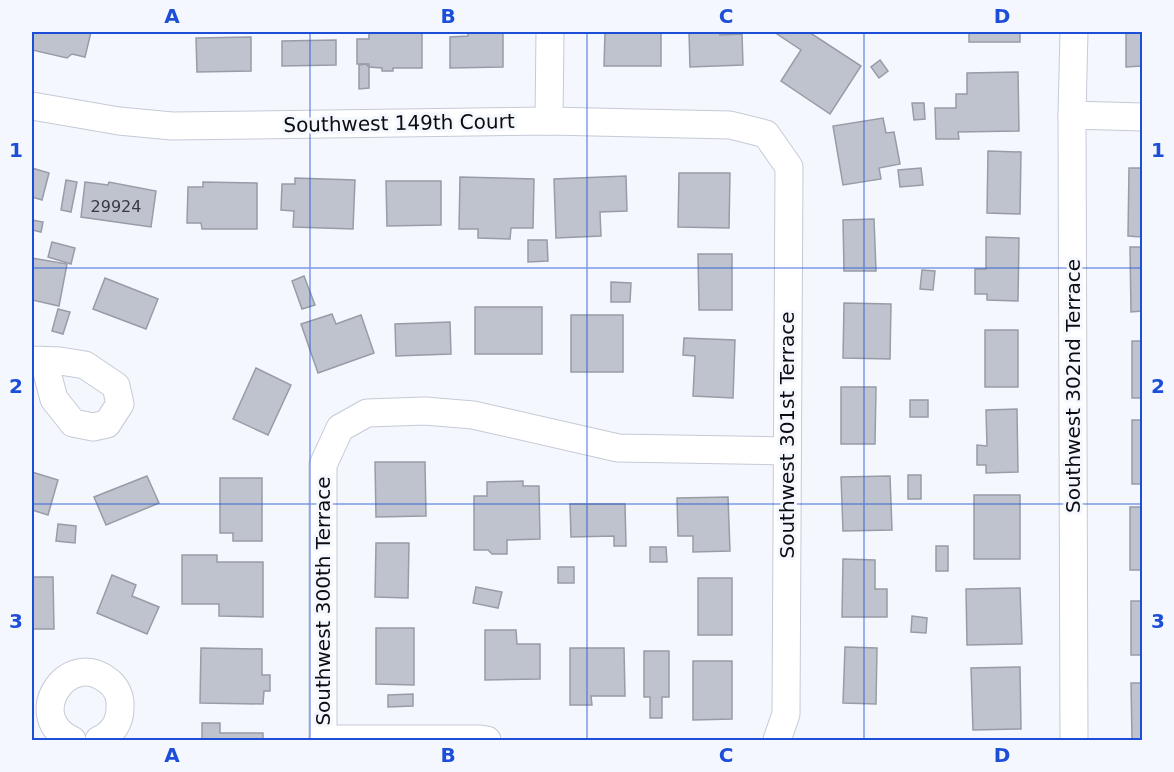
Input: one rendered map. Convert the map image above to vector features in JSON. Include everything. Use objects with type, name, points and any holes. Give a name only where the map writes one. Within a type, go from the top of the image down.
[{"type":"street","points":[[549,121],[550,32]]},
{"type":"street","name":"Southwest 302nd Terrace","points":[[1074,32],[1072,115],[1074,741]]},
{"type":"street","name":"Southwest 149th Court","points":[[32,106],[119,122],[172,126],[549,121],[730,125],[766,134]]},
{"type":"street","points":[[1072,115],[1143,117]]},
{"type":"street","name":"Southwest 301st Terrace","points":[[766,134],[789,167],[786,714],[777,741]]},
{"type":"street","name":"Southwest 300th Terrace","points":[[323,740],[324,465],[340,428],[367,413],[425,411],[473,415],[618,448],[787,451]]},
{"type":"street","points":[[72,741],[53,723],[42,690],[58,686],[65,679],[78,673],[96,674],[109,681],[117,693],[120,711],[118,721],[111,732],[99,741]]},
{"type":"street","points":[[323,740],[480,739],[487,741]]},
{"type":"building","points":[[32,32],[91,32],[85,57],[72,54],[67,58],[32,50]]},
{"type":"building","points":[[369,32],[422,32],[422,68],[393,68],[393,71],[382,71],[382,68],[369,67],[369,64],[357,64],[357,39],[369,39]]},
{"type":"building","points":[[468,32],[503,32],[503,67],[450,68],[450,37],[468,36]]},
{"type":"building","points":[[605,32],[661,32],[661,66],[604,66]]},
{"type":"building","points":[[689,32],[720,32],[720,35],[742,34],[743,65],[690,67]]},
{"type":"building","points":[[774,32],[809,32],[861,66],[830,114],[781,81],[801,50]]},
{"type":"building","points":[[969,32],[1020,32],[1020,42],[969,42]]},
{"type":"building","points":[[1126,33],[1142,33],[1142,66],[1126,67]]},
{"type":"building","points":[[251,37],[251,71],[197,72],[196,38]]},
{"type":"building","points":[[336,40],[336,65],[282,66],[282,41]]},
{"type":"building","points":[[880,60],[888,71],[879,78],[871,67]]},
{"type":"building","points":[[366,64],[369,67],[369,88],[359,89],[359,65]]},
{"type":"building","points":[[1018,72],[1019,131],[958,132],[959,139],[936,139],[935,108],[956,108],[956,94],[967,94],[967,73]]},
{"type":"building","points":[[912,103],[924,103],[925,119],[914,120]]},
{"type":"building","points":[[883,118],[886,133],[894,132],[900,164],[879,168],[881,179],[843,185],[833,126]]},
{"type":"building","points":[[988,151],[1021,152],[1020,214],[987,213]]},
{"type":"building","points":[[32,168],[49,173],[42,200],[32,197]]},
{"type":"building","points":[[921,168],[923,185],[900,187],[898,170]]},
{"type":"building","points":[[1129,168],[1142,168],[1142,237],[1128,236]]},
{"type":"building","points":[[679,173],[730,173],[729,228],[678,227]]},
{"type":"building","points":[[626,176],[627,211],[600,212],[601,236],[556,238],[554,179]]},
{"type":"building","points":[[460,177],[534,179],[533,228],[511,228],[510,239],[478,238],[478,229],[459,229]]},
{"type":"building","points":[[295,178],[355,180],[353,229],[293,227],[294,211],[281,210],[282,184],[295,184]]},
{"type":"building","points":[[66,180],[77,182],[71,212],[61,210]]},
{"type":"building","points":[[386,181],[441,181],[441,225],[387,226]]},
{"type":"building","points":[[85,182],[108,185],[109,182],[156,191],[151,227],[81,217]]},
{"type":"building","points":[[203,182],[257,183],[257,229],[202,229],[201,223],[187,223],[188,187],[203,187]]},
{"type":"building","points":[[874,219],[876,271],[844,271],[843,220]]},
{"type":"building","points":[[32,220],[43,222],[41,232],[32,230]]},
{"type":"building","points":[[986,237],[1019,238],[1018,301],[987,300],[987,294],[975,294],[975,269],[986,269]]},
{"type":"building","points":[[528,240],[547,240],[548,261],[528,262]]},
{"type":"building","points":[[52,242],[75,248],[71,264],[48,257]]},
{"type":"building","points":[[1130,247],[1142,247],[1142,311],[1131,312]]},
{"type":"building","points":[[698,254],[732,254],[732,310],[699,310]]},
{"type":"building","points":[[32,258],[67,264],[59,306],[32,300]]},
{"type":"building","points":[[922,270],[935,271],[933,290],[920,289]]},
{"type":"building","points":[[304,276],[315,305],[302,309],[292,281]]},
{"type":"building","points":[[105,278],[158,299],[146,329],[93,309]]},
{"type":"building","points":[[611,282],[631,283],[630,302],[611,302]]},
{"type":"building","points":[[844,303],[891,304],[890,359],[843,358]]},
{"type":"building","points":[[475,307],[542,307],[542,354],[475,354]]},
{"type":"building","points":[[58,309],[70,312],[63,334],[52,331]]},
{"type":"building","points":[[332,314],[336,324],[361,315],[374,353],[318,373],[301,324]]},
{"type":"building","points":[[571,315],[623,315],[623,372],[571,372]]},
{"type":"building","points":[[450,322],[451,354],[396,356],[395,324]]},
{"type":"building","points":[[985,330],[1018,330],[1018,387],[985,387]]},
{"type":"building","points":[[684,338],[735,340],[733,398],[693,396],[695,356],[683,355]]},
{"type":"building","points":[[1132,341],[1142,341],[1142,398],[1132,398]]},
{"type":"building","points":[[256,368],[291,385],[268,435],[233,419]]},
{"type":"building","points":[[841,387],[876,387],[875,444],[841,444]]},
{"type":"building","points":[[910,400],[928,400],[928,417],[910,417]]},
{"type":"building","points":[[1017,409],[1018,472],[986,473],[986,465],[977,465],[977,445],[987,446],[986,410]]},
{"type":"building","points":[[1132,420],[1142,420],[1142,484],[1132,484]]},
{"type":"building","points":[[375,462],[425,462],[426,516],[376,517]]},
{"type":"building","points":[[32,472],[58,480],[48,515],[32,510]]},
{"type":"building","points":[[908,475],[921,475],[921,499],[908,499]]},
{"type":"building","points":[[147,476],[159,503],[106,525],[94,497]]},
{"type":"building","points":[[890,476],[892,530],[843,531],[841,477]]},
{"type":"building","points":[[220,478],[262,478],[262,541],[233,541],[233,533],[220,533]]},
{"type":"building","points":[[523,481],[523,486],[539,486],[540,539],[507,540],[507,554],[492,554],[488,550],[474,550],[474,496],[487,496],[487,482]]},
{"type":"building","points":[[974,495],[1020,495],[1020,559],[974,559]]},
{"type":"building","points":[[728,497],[730,551],[693,552],[693,536],[678,536],[677,498]]},
{"type":"building","points":[[570,504],[625,504],[626,546],[614,546],[614,536],[571,537]]},
{"type":"building","points":[[1130,507],[1142,507],[1142,570],[1130,570]]},
{"type":"building","points":[[58,524],[76,526],[75,543],[56,541]]},
{"type":"building","points":[[376,543],[409,543],[408,598],[375,597]]},
{"type":"building","points":[[936,546],[948,546],[948,571],[936,571]]},
{"type":"building","points":[[650,547],[666,547],[667,562],[650,562]]},
{"type":"building","points":[[182,555],[217,555],[217,562],[263,562],[263,617],[219,616],[219,604],[182,604]]},
{"type":"building","points":[[843,559],[875,560],[875,589],[887,589],[887,617],[842,617]]},
{"type":"building","points":[[558,567],[574,567],[574,583],[558,583]]},
{"type":"building","points":[[112,575],[136,585],[132,596],[159,607],[147,634],[97,613]]},
{"type":"building","points":[[32,577],[53,577],[54,629],[32,629]]},
{"type":"building","points":[[698,578],[732,578],[732,635],[698,635]]},
{"type":"building","points":[[476,587],[502,592],[498,608],[473,603]]},
{"type":"building","points":[[1020,588],[1022,644],[967,645],[966,589]]},
{"type":"building","points":[[1131,601],[1142,601],[1142,655],[1131,655]]},
{"type":"building","points":[[912,616],[927,618],[926,633],[911,632]]},
{"type":"building","points":[[376,628],[414,628],[414,685],[376,684]]},
{"type":"building","points":[[485,630],[516,630],[517,644],[540,644],[540,679],[485,680]]},
{"type":"building","points":[[845,647],[877,648],[876,704],[843,703]]},
{"type":"building","points":[[201,648],[262,649],[262,675],[270,675],[270,691],[264,691],[263,704],[200,703]]},
{"type":"building","points":[[570,648],[624,648],[625,696],[591,696],[592,705],[570,705]]},
{"type":"building","points":[[644,651],[669,651],[669,697],[662,697],[662,718],[650,718],[650,697],[644,697]]},
{"type":"building","points":[[693,661],[732,661],[732,719],[693,720]]},
{"type":"building","points":[[1020,667],[1021,729],[973,730],[971,668]]},
{"type":"building","points":[[1131,683],[1142,683],[1142,740],[1132,740]]},
{"type":"building","points":[[413,694],[413,706],[388,707],[388,695]]},
{"type":"building","points":[[202,723],[220,723],[220,733],[263,733],[263,740],[202,740]]}]
